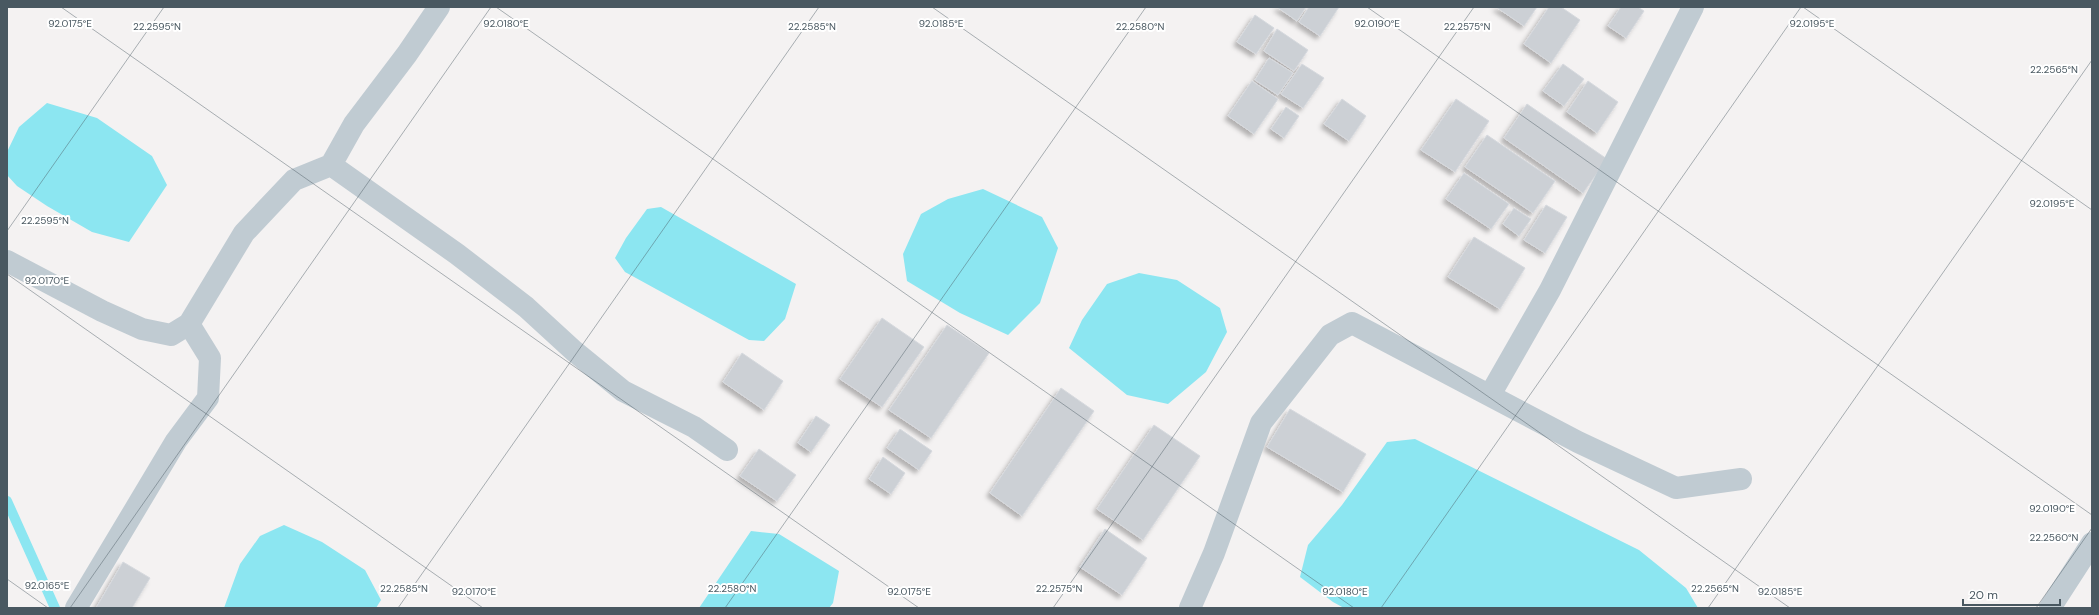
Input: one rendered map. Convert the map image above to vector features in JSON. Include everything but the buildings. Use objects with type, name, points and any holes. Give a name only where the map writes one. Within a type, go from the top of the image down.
[{"type":"street","points":[[7,261],[102,311],[142,329],[171,335],[188,324],[244,233],[294,180],[331,165],[354,124],[407,54],[439,7]]},
{"type":"street","points":[[1490,395],[1550,290],[1693,7]]},
{"type":"street","points":[[331,165],[458,254],[514,298],[574,352],[623,391],[694,427],[727,450]]},
{"type":"street","points":[[1190,608],[1214,553],[1261,423],[1330,335],[1352,323],[1578,442],[1676,488],[1741,479]]},
{"type":"street","points":[[76,608],[125,529],[176,441],[208,398],[210,358],[188,324]]},
{"type":"street","points":[[2050,608],[2092,543]]},
{"type":"water","points":[[47,103],[97,118],[152,156],[167,185],[129,242],[92,232],[47,206],[17,186],[7,175],[7,152],[19,127]]},
{"type":"water","points":[[983,189],[1042,217],[1058,248],[1040,303],[1008,335],[960,313],[907,281],[903,254],[921,214],[948,199]]},
{"type":"water","points":[[661,207],[796,284],[785,319],[764,341],[749,340],[625,272],[615,258],[626,238],[647,209]]},
{"type":"water","points":[[1139,273],[1177,280],[1220,308],[1227,332],[1206,372],[1168,404],[1127,395],[1069,348],[1082,320],[1107,284]]},
{"type":"water","points":[[1415,439],[1639,550],[1686,588],[1698,608],[1344,608],[1333,602],[1300,577],[1308,545],[1342,505],[1387,442]]},
{"type":"water","points":[[284,525],[322,542],[365,570],[381,600],[376,608],[224,608],[240,564],[260,536]]},
{"type":"water","points":[[751,531],[779,534],[839,571],[833,603],[829,608],[699,608]]},
{"type":"waterway","points":[[7,501],[55,608]]}]
